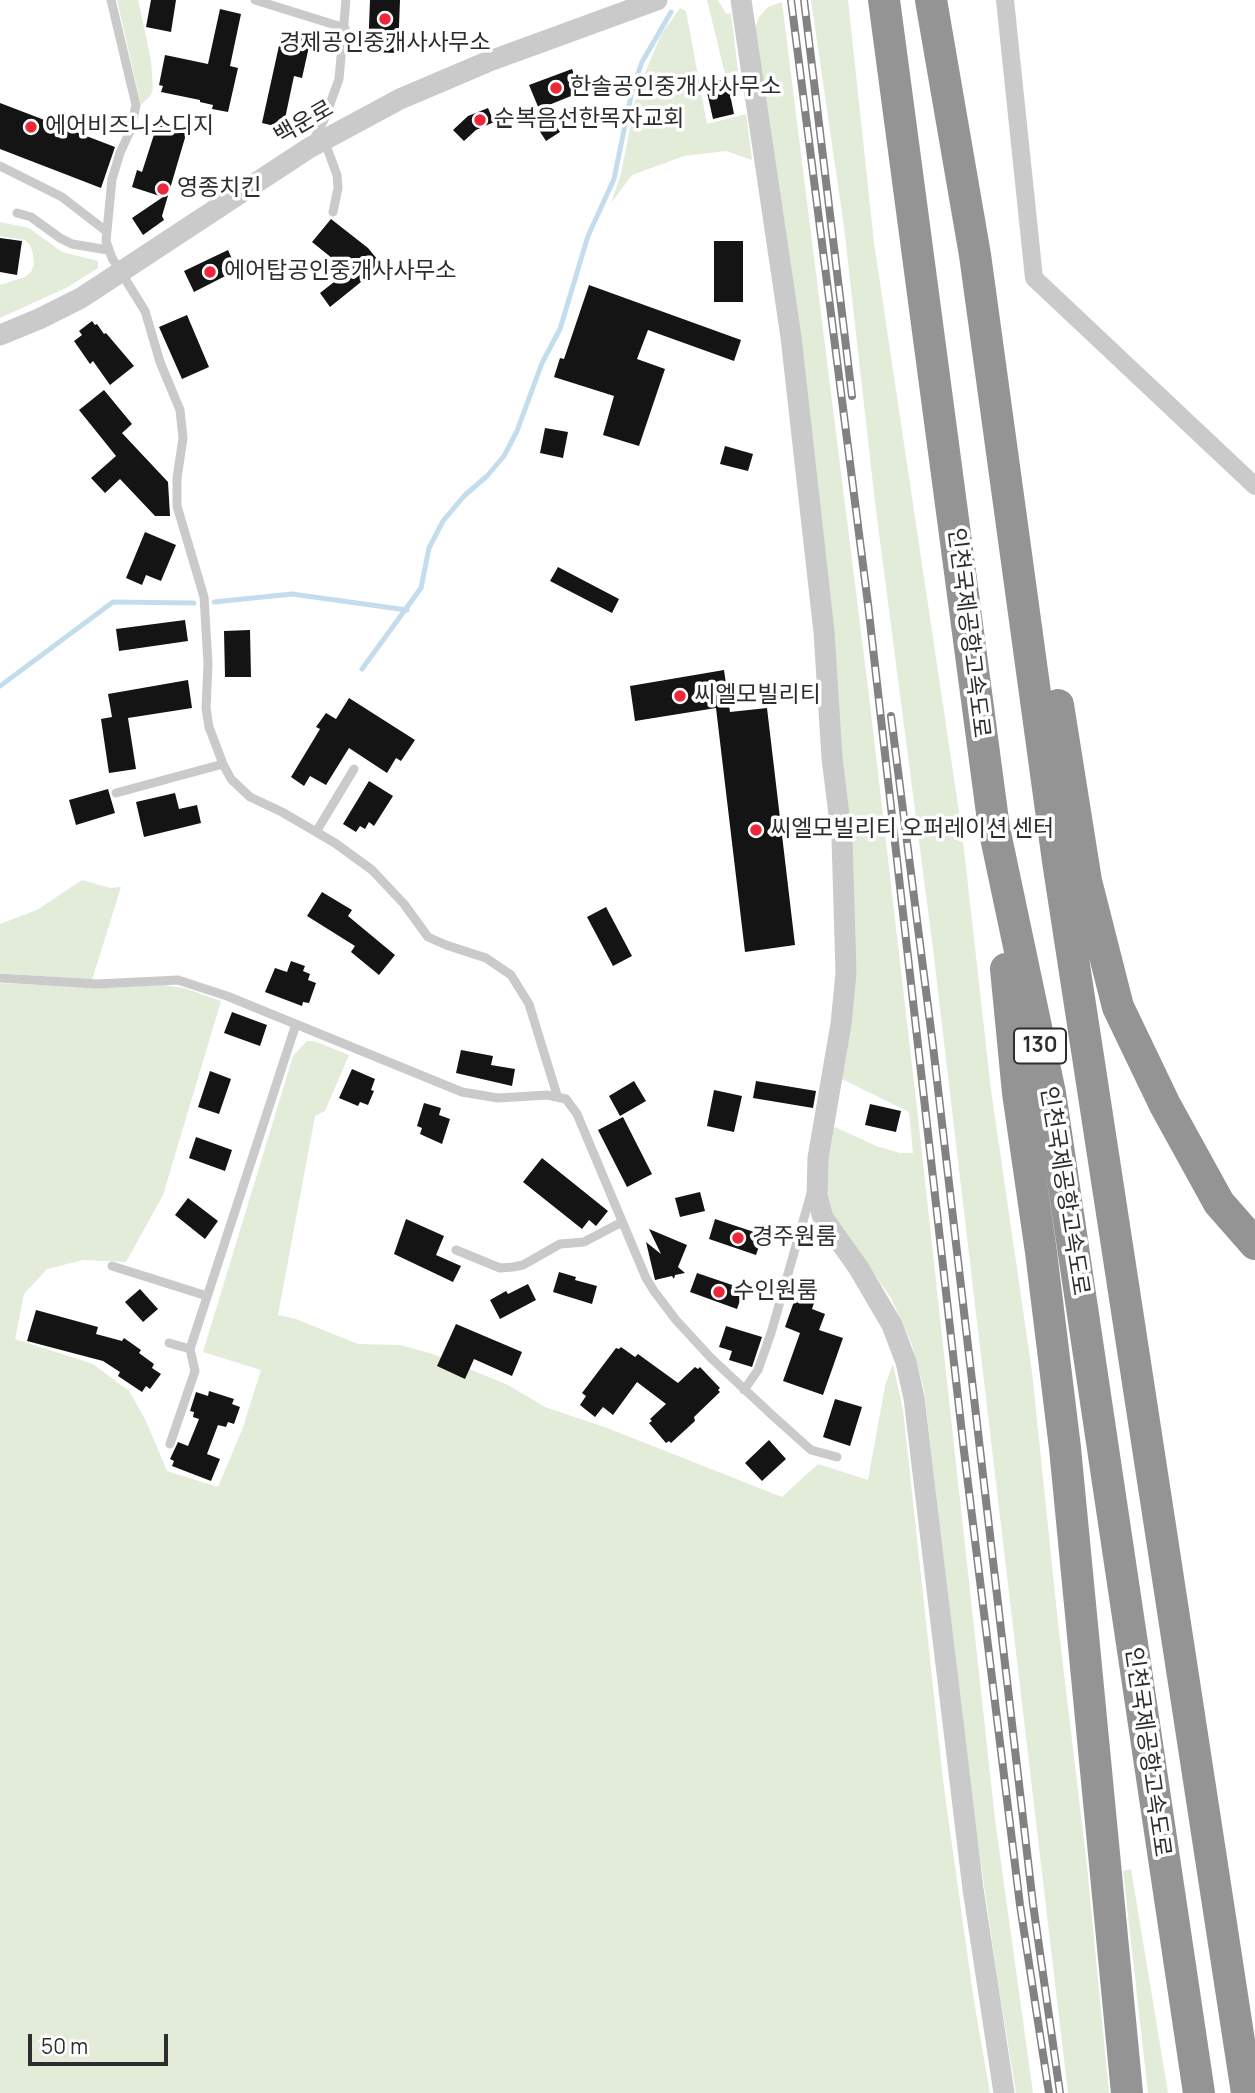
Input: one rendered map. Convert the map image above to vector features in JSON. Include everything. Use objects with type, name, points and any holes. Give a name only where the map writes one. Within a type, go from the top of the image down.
[{"type":"highway","name":"인천국제공항고속도로","points":[[884,0],[994,828],[1050,1093],[1199,2093]]},
{"type":"highway","name":"인천국제공항고속도로","points":[[931,0],[975,254],[1088,1067],[1247,2093]]},
{"type":"highway","points":[[975,254],[1024,483],[1086,881],[1118,1007],[1165,1105],[1219,1203],[1255,1244]]},
{"type":"highway","points":[[994,828],[1018,1093],[1065,1448],[1127,2092]]},
{"type":"street","name":"백운로","points":[[0,335],[57,311],[122,272],[316,144],[400,99],[657,0]]},
{"type":"street","points":[[741,0],[791,337],[824,632],[832,758],[842,839],[845,997],[825,1108],[816,1179],[823,1219],[858,1267],[892,1325],[906,1362],[914,1398],[971,1876],[1004,2093]]},
{"type":"street","points":[[1005,0],[1034,278],[1255,486]]},
{"type":"lane","points":[[111,0],[136,105],[134,119],[112,180],[106,231],[108,250],[145,311],[160,362],[180,410],[183,438],[177,478],[177,506],[204,597],[208,654],[206,708],[209,727],[223,764],[231,779],[250,797],[316,832],[372,870],[396,894],[428,937],[486,958],[511,975],[529,1004],[557,1095]]},
{"type":"lane","points":[[256,0],[345,28]]},
{"type":"lane","points":[[333,212],[338,188],[337,175],[316,144],[339,79],[346,0]]},
{"type":"lane","points":[[0,166],[62,197],[106,231]]},
{"type":"lane","points":[[17,213],[31,217],[72,244],[108,250]]},
{"type":"lane","points":[[116,793],[223,764]]},
{"type":"lane","points":[[316,832],[354,769]]},
{"type":"lane","points":[[0,978],[97,984],[178,980],[227,996],[462,1092],[498,1098],[557,1095],[566,1099],[577,1114],[646,1278],[654,1291],[676,1320],[744,1390],[811,1450],[837,1457]]},
{"type":"lane","points":[[170,1444],[195,1371],[190,1349],[296,1024]]},
{"type":"lane","points":[[744,1390],[758,1370],[771,1333],[816,1179]]},
{"type":"lane","points":[[456,1250],[500,1268],[513,1267],[523,1265],[560,1244],[584,1242],[622,1222]]},
{"type":"lane","points":[[112,1266],[207,1296]]},
{"type":"lane","points":[[169,1343],[190,1349]]},
{"type":"green space","points":[[117,0],[138,0],[151,60],[153,89],[141,105]]},
{"type":"green space","points":[[707,0],[718,0],[726,14],[731,13],[738,71],[725,74]]},
{"type":"green space","points":[[811,0],[848,0],[874,243],[962,832],[991,1090],[1032,1372],[1087,1866],[1109,2093],[1068,2093],[933,949],[875,502],[844,227]]},
{"type":"green space","points":[[782,2],[870,704],[995,1819],[1033,2093],[1016,2093],[999,1990],[974,1815],[924,1390],[912,1345],[891,1298],[859,1252],[839,1229],[825,1196],[829,1130],[835,1127],[876,1146],[900,1153],[913,1153],[909,1112],[840,1078],[853,979],[755,28],[759,17],[768,7]]},
{"type":"green space","points":[[680,8],[686,11],[707,124],[746,114],[752,160],[726,151],[684,156],[632,175],[611,203],[621,174],[637,91],[662,33]]},
{"type":"green space","points":[[0,222],[29,228],[62,252],[98,261],[98,268],[68,287],[0,318],[0,285],[25,277],[34,264],[30,245],[25,240],[0,236]]},
{"type":"green space","points":[[82,880],[110,888],[121,887],[92,980],[0,973],[0,924],[37,910]]},
{"type":"green space","points":[[0,983],[108,988],[163,985],[184,988],[221,1001],[163,1195],[126,1262],[83,1260],[47,1269],[24,1294],[15,1339],[93,1364],[129,1391],[145,1419],[167,1471],[218,1487],[242,1430],[261,1370],[203,1352],[293,1056],[307,1041],[314,1041],[349,1055],[325,1111],[315,1116],[278,1315],[296,1319],[358,1344],[400,1345],[433,1354],[508,1385],[545,1407],[607,1428],[782,1497],[818,1464],[868,1480],[885,1386],[893,1364],[903,1410],[944,1788],[974,2001],[990,2093],[0,2093]]},
{"type":"green space","points":[[1131,1869],[1168,2093],[1148,2093],[1123,1871]]},
{"type":"building","points":[[151,0],[176,0],[171,32],[146,27]]},
{"type":"building","points":[[370,0],[400,0],[398,53],[368,52]]},
{"type":"building","points":[[220,9],[241,14],[230,66],[238,68],[228,112],[212,109],[213,105],[200,100],[161,92],[163,86],[159,85],[165,55],[208,64]]},
{"type":"building","points":[[297,30],[312,33],[302,78],[294,76],[283,128],[262,123],[282,32],[296,35]]},
{"type":"building","points":[[572,69],[581,92],[539,109],[529,85]]},
{"type":"building","points":[[727,79],[734,114],[713,119],[705,83]]},
{"type":"building","name":"에어비즈니스디지","points":[[0,103],[115,147],[101,188],[0,149]]},
{"type":"building","points":[[488,108],[494,122],[476,130],[464,141],[453,130],[468,116]]},
{"type":"building","points":[[551,118],[560,132],[546,141],[537,127]]},
{"type":"building","points":[[158,122],[187,131],[162,216],[164,220],[143,235],[132,218],[163,197],[132,187],[137,170],[142,172]]},
{"type":"building","points":[[331,219],[368,248],[382,265],[330,307],[320,293],[348,271],[312,242]]},
{"type":"building","points":[[0,238],[22,241],[17,275],[0,272]]},
{"type":"building","points":[[714,241],[743,241],[743,302],[714,302]]},
{"type":"building","points":[[228,250],[237,270],[194,292],[184,271]]},
{"type":"building","points":[[589,285],[741,340],[734,361],[648,330],[637,359],[665,369],[639,446],[603,435],[614,396],[554,377],[560,358],[564,359]]},
{"type":"building","points":[[187,315],[209,367],[182,379],[159,327]]},
{"type":"building","points":[[92,321],[134,366],[110,385],[93,361],[90,364],[74,341],[82,335],[79,331]]},
{"type":"building","points":[[104,390],[132,424],[122,433],[168,482],[170,516],[155,516],[120,479],[105,493],[91,478],[116,456],[79,410]]},
{"type":"building","points":[[545,428],[568,432],[563,458],[540,453]]},
{"type":"building","points":[[725,446],[753,454],[748,471],[720,464]]},
{"type":"building","points":[[145,532],[176,545],[161,581],[146,575],[142,585],[126,578]]},
{"type":"building","points":[[558,567],[619,599],[612,613],[550,581]]},
{"type":"building","points":[[185,620],[188,641],[119,651],[116,629]]},
{"type":"building","points":[[250,630],[251,677],[225,677],[224,631]]},
{"type":"building","name":"씨엘모빌리티 오퍼레이션 센터","points":[[724,670],[730,712],[767,708],[795,945],[745,952],[716,708],[635,721],[630,686]]},
{"type":"building","points":[[188,680],[192,708],[128,718],[136,769],[109,773],[101,719],[112,717],[108,694]]},
{"type":"building","points":[[349,698],[415,740],[401,761],[396,758],[387,773],[349,748],[326,785],[310,776],[304,786],[291,777],[320,729],[316,727],[326,713],[336,719]]},
{"type":"building","points":[[369,781],[393,796],[374,826],[369,822],[365,829],[360,826],[356,832],[343,824]]},
{"type":"building","points":[[108,789],[115,813],[76,825],[69,800]]},
{"type":"building","points":[[175,793],[179,809],[197,805],[201,823],[144,837],[136,802]]},
{"type":"building","points":[[322,892],[352,910],[348,916],[395,955],[379,975],[351,952],[355,946],[307,916]]},
{"type":"building","points":[[606,907],[632,956],[613,966],[587,917]]},
{"type":"building","points":[[291,961],[305,966],[303,971],[310,974],[308,980],[316,983],[309,1003],[303,1002],[302,1006],[265,992],[275,968],[287,972]]},
{"type":"building","points":[[232,1012],[267,1025],[260,1046],[224,1033]]},
{"type":"building","points":[[461,1050],[493,1056],[491,1065],[515,1069],[512,1086],[456,1073]]},
{"type":"building","points":[[352,1069],[375,1079],[371,1090],[374,1091],[368,1105],[360,1102],[358,1106],[339,1098]]},
{"type":"building","points":[[210,1071],[231,1079],[219,1114],[198,1107]]},
{"type":"building","points":[[634,1081],[646,1101],[620,1116],[609,1096]]},
{"type":"building","points":[[756,1081],[816,1091],[813,1108],[753,1098]]},
{"type":"building","points":[[714,1090],[742,1096],[734,1132],[707,1126]]},
{"type":"building","points":[[424,1103],[441,1108],[439,1115],[450,1119],[442,1144],[420,1134],[422,1128],[417,1126]]},
{"type":"building","points":[[870,1104],[901,1111],[896,1132],[865,1125]]},
{"type":"building","points":[[623,1117],[652,1174],[627,1187],[598,1130]]},
{"type":"building","points":[[196,1137],[232,1150],[225,1171],[189,1158]]},
{"type":"building","points":[[542,1158],[608,1211],[596,1226],[589,1220],[582,1229],[523,1182]]},
{"type":"building","points":[[700,1192],[705,1211],[680,1217],[675,1198]]},
{"type":"building","points":[[188,1198],[218,1221],[205,1239],[175,1215]]},
{"type":"building","points":[[406,1219],[444,1236],[436,1255],[461,1266],[453,1282],[394,1254]]},
{"type":"building","points":[[715,1219],[763,1235],[756,1255],[709,1239]]},
{"type":"building","points":[[649,1229],[687,1245],[678,1267],[685,1273],[675,1275],[674,1279],[672,1276],[655,1280],[646,1242],[661,1254]]},
{"type":"building","points":[[559,1272],[597,1286],[592,1304],[553,1292]]},
{"type":"building","points":[[697,1273],[744,1289],[737,1309],[690,1292]]},
{"type":"building","points":[[528,1284],[536,1300],[500,1319],[490,1300]]},
{"type":"building","points":[[140,1289],[158,1309],[143,1322],[125,1302]]},
{"type":"building","points":[[797,1293],[815,1300],[812,1309],[825,1314],[819,1330],[843,1338],[823,1395],[783,1381],[800,1333],[785,1327]]},
{"type":"building","points":[[36,1310],[98,1327],[96,1334],[122,1341],[124,1338],[141,1350],[139,1353],[154,1364],[152,1368],[161,1374],[150,1389],[146,1386],[142,1392],[118,1376],[120,1372],[103,1361],[27,1341]]},
{"type":"building","points":[[456,1324],[522,1352],[512,1376],[474,1359],[465,1379],[437,1366]]},
{"type":"building","points":[[726,1326],[762,1337],[752,1367],[729,1360],[732,1351],[719,1347]]},
{"type":"building","points":[[621,1347],[635,1357],[638,1354],[678,1383],[695,1367],[700,1367],[720,1388],[720,1392],[671,1443],[666,1443],[649,1423],[666,1404],[637,1382],[613,1415],[603,1407],[595,1417],[580,1405],[586,1396],[582,1393],[616,1348]]},
{"type":"building","points":[[209,1391],[234,1399],[232,1404],[240,1407],[234,1424],[228,1422],[226,1427],[218,1425],[207,1454],[220,1459],[211,1481],[172,1466],[174,1461],[170,1459],[178,1442],[188,1446],[199,1419],[193,1417],[194,1412],[190,1411],[196,1392],[208,1396]]},
{"type":"building","points":[[835,1399],[862,1407],[850,1446],[823,1437]]},
{"type":"building","points":[[769,1440],[786,1459],[762,1481],[745,1463]]},
{"type":"waterway","points":[[362,669],[421,588],[429,548],[443,521],[504,456],[517,431],[542,363],[560,329],[588,236],[614,179],[632,91],[642,62],[671,12]]},
{"type":"waterway","points":[[214,602],[292,594],[407,610]]},
{"type":"waterway","points":[[0,686],[113,602],[194,603]]},
{"type":"railway","points":[[791,0],[868,604],[964,1451],[1020,1905],[1049,2093]]},
{"type":"railway","points":[[804,0],[852,396]]},
{"type":"railway","points":[[891,716],[933,1046],[1033,1904],[1060,2093]]},
{"type":"place","name":"경제공인중개사사무소","points":[[385,19]]},
{"type":"place","name":"한솔공인중개사사무소","points":[[556,88]]},
{"type":"place","name":"순복음선한목자교회","points":[[480,120]]},
{"type":"place","name":"에어비즈니스디지","points":[[31,127]]},
{"type":"place","name":"영종치킨","points":[[163,189]]},
{"type":"place","name":"에어탑공인중개사사무소","points":[[210,272]]},
{"type":"place","name":"씨엘모빌리티","points":[[680,696]]},
{"type":"place","name":"씨엘모빌리티 오퍼레이션 센터","points":[[756,830]]},
{"type":"place","name":"경주원룸","points":[[738,1238]]},
{"type":"place","name":"수인원룸","points":[[719,1292]]}]
